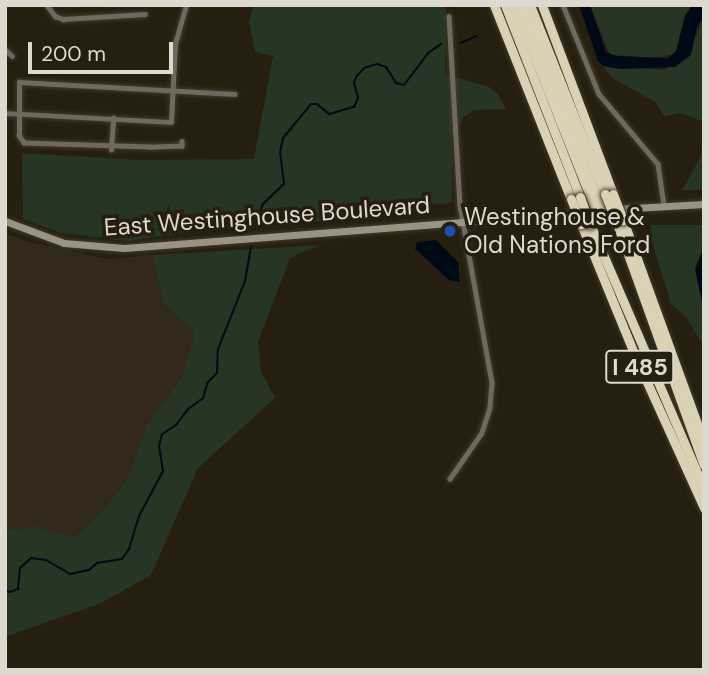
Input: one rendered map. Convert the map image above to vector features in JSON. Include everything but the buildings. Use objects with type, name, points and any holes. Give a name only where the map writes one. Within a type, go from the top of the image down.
[{"type":"highway","name":"I 485","points":[[495,5],[575,198]]},
{"type":"highway","name":"I 485","points":[[505,5],[585,224],[659,407],[704,508]]},
{"type":"highway","points":[[514,5],[599,211]]},
{"type":"highway","points":[[522,5],[599,211]]},
{"type":"highway","name":"I 485","points":[[530,5],[620,221],[704,443]]},
{"type":"highway","name":"I 485","points":[[542,5],[609,194]]},
{"type":"highway","name":"I 485","points":[[620,221],[704,465]]},
{"type":"highway","name":"I 485","points":[[585,224],[632,323],[704,489]]},
{"type":"highway","points":[[632,323],[659,407]]},
{"type":"main road","name":"East Westinghouse Boulevard","points":[[5,221],[64,243],[110,248],[704,204]]},
{"type":"street","points":[[47,5],[55,16],[63,19],[145,14]]},
{"type":"street","points":[[5,113],[171,122],[176,38],[186,5]]},
{"type":"street","points":[[563,5],[599,94],[658,164],[664,206]]},
{"type":"street","points":[[449,16],[463,222],[489,362],[492,396],[482,433],[450,479]]},
{"type":"street","points":[[5,49],[12,56]]},
{"type":"street","points":[[182,141],[182,146],[111,147],[24,143],[19,136],[19,82],[235,94]]},
{"type":"street","points":[[111,147],[113,118]]},
{"type":"shaded area","points":[[579,5],[590,5],[606,52],[617,56],[668,58],[676,51],[685,15],[691,7],[704,5],[704,16],[697,27],[691,55],[675,67],[620,69],[603,66],[598,61]]},
{"type":"shaded area","points":[[5,233],[22,240],[106,259],[153,255],[163,304],[195,332],[183,374],[146,427],[127,479],[104,509],[74,537],[35,526],[5,531]]},
{"type":"shaded area","points":[[436,240],[458,262],[460,282],[449,280],[415,249],[417,242]]},
{"type":"shaded area","points":[[704,247],[704,311],[695,269]]},
{"type":"green space","points":[[253,5],[446,5],[445,74],[489,87],[498,94],[506,109],[474,110],[463,118],[452,137],[452,201],[447,204],[402,203],[391,206],[387,216],[291,224],[269,221],[218,224],[204,230],[128,241],[61,233],[23,219],[22,153],[139,160],[254,159],[273,56],[255,52],[249,22]]},
{"type":"green space","points":[[590,5],[693,5],[675,54],[656,58],[610,55]]},
{"type":"green space","points":[[704,16],[704,122],[681,113],[664,116],[655,102],[612,78],[603,66],[665,70],[696,37]]},
{"type":"green space","points":[[704,132],[704,190],[682,190],[700,158]]},
{"type":"green space","points":[[650,225],[704,225],[704,247],[695,269],[704,311],[704,347],[686,317],[671,304],[650,236]]},
{"type":"green space","points":[[319,245],[290,258],[258,342],[261,371],[275,398],[198,468],[151,575],[101,603],[5,637],[5,531],[35,526],[74,537],[104,509],[127,479],[146,427],[183,374],[195,332],[163,304],[153,255]]},
{"type":"waterway","points":[[461,43],[476,36]]},
{"type":"waterway","points":[[255,228],[263,204],[284,184],[280,153],[283,138],[311,104],[317,104],[329,114],[354,107],[358,98],[354,83],[356,77],[364,68],[377,64],[386,67],[396,83],[404,85],[428,53],[441,44]]},
{"type":"waterway","points":[[5,590],[10,592],[18,589],[20,568],[31,558],[46,560],[70,574],[89,570],[97,563],[122,559],[129,549],[139,516],[163,471],[159,446],[162,434],[176,425],[188,409],[203,398],[208,382],[217,373],[218,349],[245,281],[251,248]]},
{"type":"place","name":"Westinghouse & Old Nations Ford","points":[[450,231]]}]
